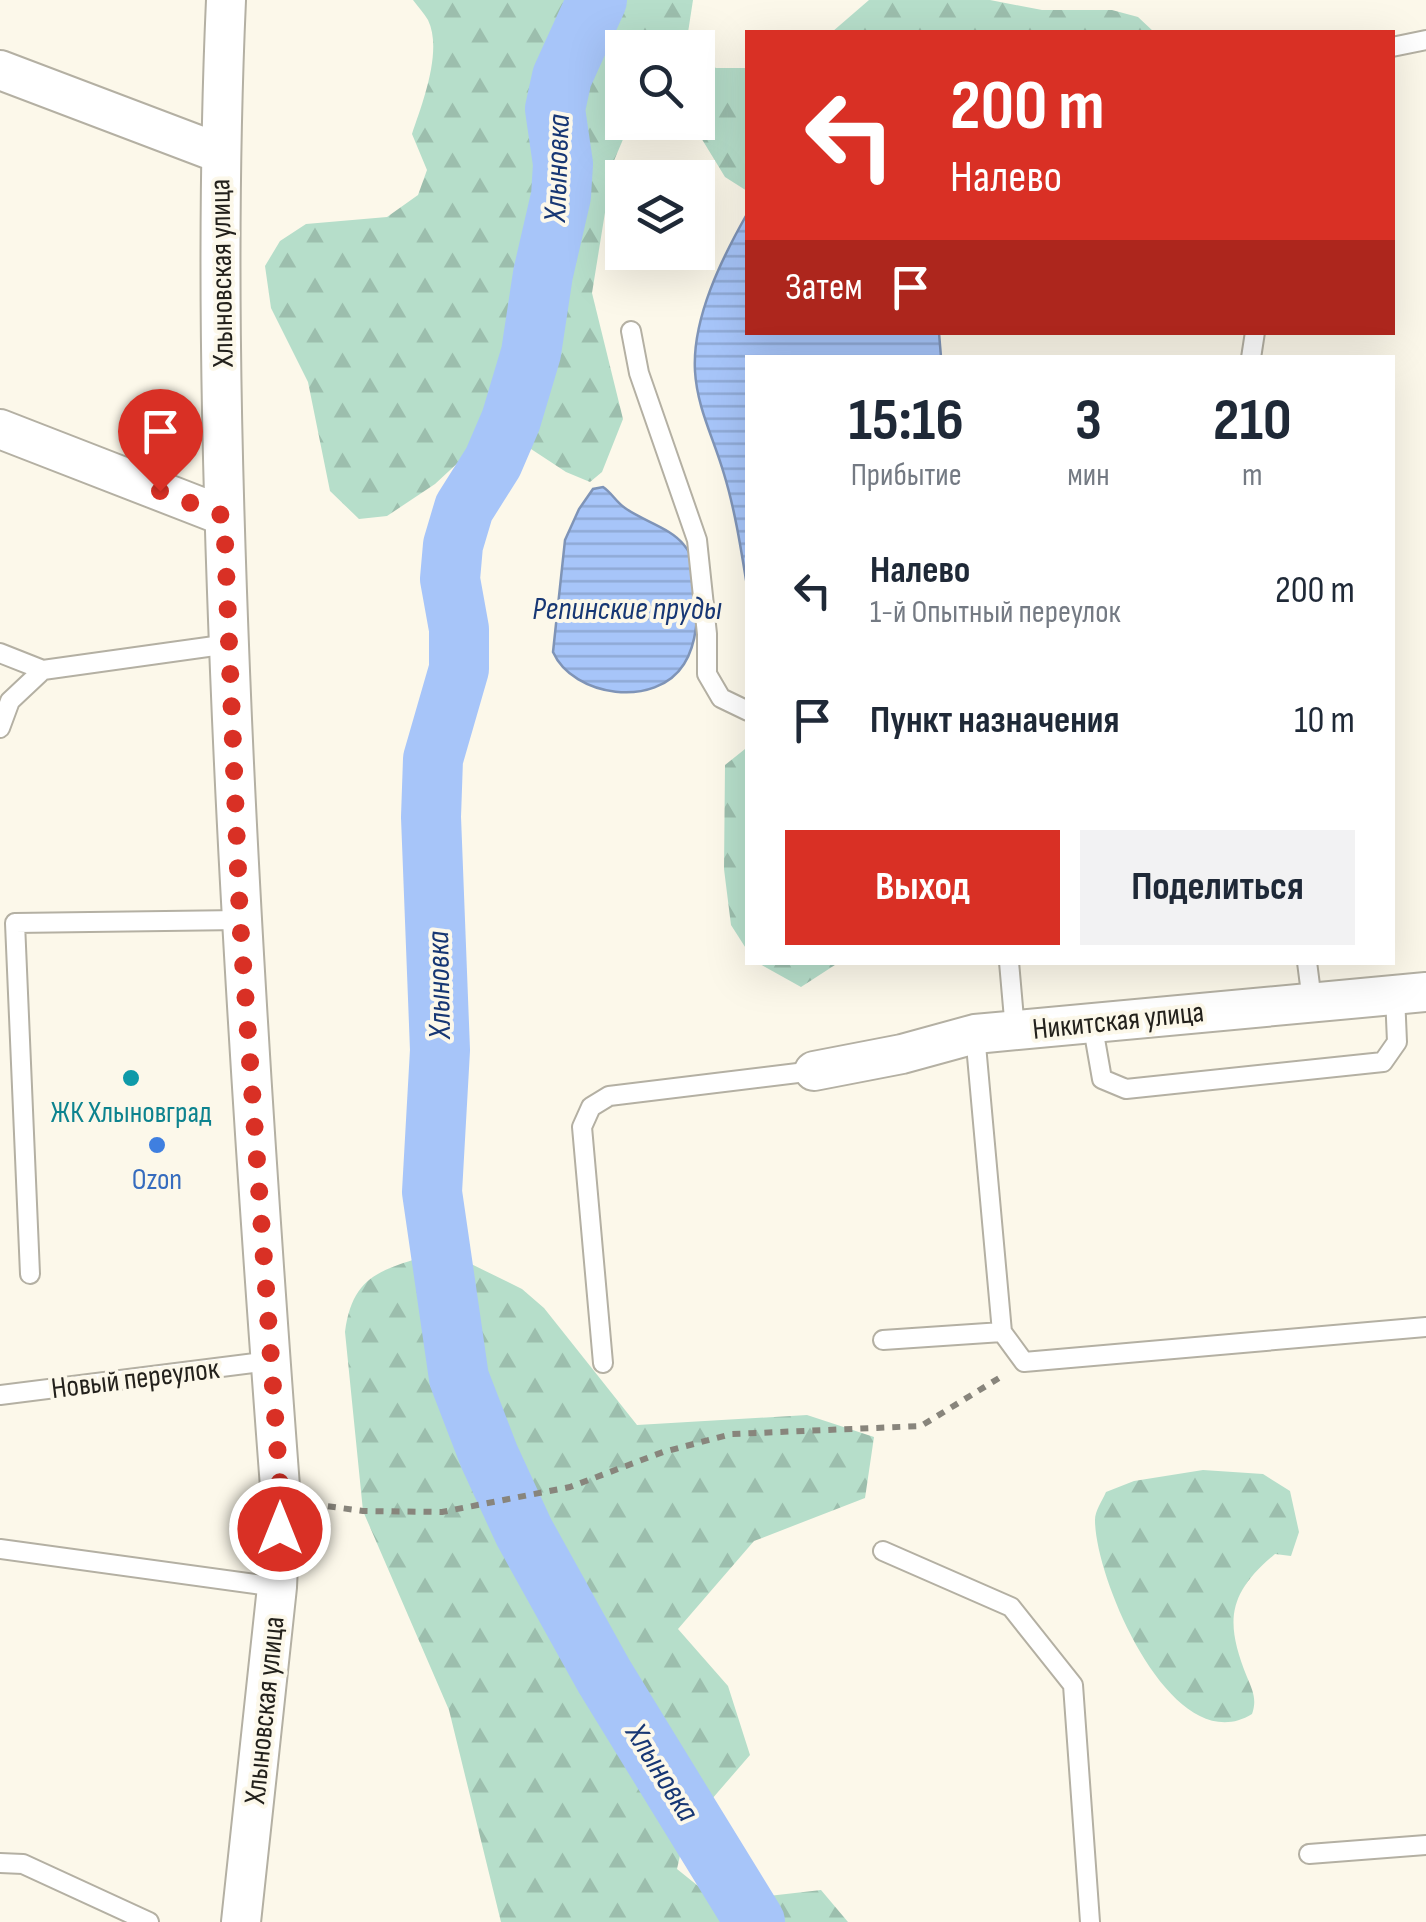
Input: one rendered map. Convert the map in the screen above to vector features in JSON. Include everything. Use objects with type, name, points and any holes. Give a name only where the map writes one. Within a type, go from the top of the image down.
[{"type":"street","name":"Хлыновская улица","points":[[226,0],[220,153],[224,516],[240,920],[281,1500],[276,1587],[242,1922]]},
{"type":"street","points":[[0,70],[220,153]]},
{"type":"street","points":[[0,429],[224,516]]},
{"type":"street","name":"Никитская улица","points":[[814,1071],[902,1054],[975,1034],[1411,993]]},
{"type":"lane","points":[[1395,46],[1426,40]]},
{"type":"lane","points":[[631,331],[639,374],[696,540],[707,634],[706,674],[721,698],[745,710]]},
{"type":"lane","points":[[0,653],[43,670],[229,644]]},
{"type":"lane","points":[[0,728],[10,700],[43,670]]},
{"type":"lane","points":[[30,1274],[7,917],[240,920]]},
{"type":"lane","points":[[1009,965],[1016,1030]]},
{"type":"lane","points":[[1307,965],[1312,1002]]},
{"type":"lane","points":[[1092,1022],[1102,1078],[1126,1089],[1384,1062],[1397,1042],[1411,993]]},
{"type":"lane","points":[[975,1034],[1002,1332],[1024,1362],[1426,1327]]},
{"type":"lane","points":[[602,1363],[582,1127],[590,1107],[609,1096],[814,1071]]},
{"type":"lane","points":[[882,1340],[1002,1332]]},
{"type":"lane","name":"Новый переулок","points":[[0,1396],[270,1361]]},
{"type":"lane","points":[[0,1549],[276,1587]]},
{"type":"lane","points":[[882,1552],[1011,1607],[1073,1685],[1090,1922]]},
{"type":"lane","points":[[1309,1854],[1426,1845]]},
{"type":"lane","points":[[0,1863],[23,1864],[149,1922]]},
{"type":"path","points":[[281,1500],[363,1511],[442,1512],[570,1487],[663,1452],[732,1434],[921,1426],[1024,1362]]},
{"type":"green space","points":[[413,0],[693,0],[688,30],[605,30],[605,140],[623,140],[614,160],[605,160],[605,213],[592,293],[623,419],[602,472],[590,482],[531,449],[489,441],[476,446],[435,484],[387,516],[359,519],[330,491],[308,382],[271,308],[265,266],[280,241],[306,224],[387,217],[418,195],[427,170],[412,134],[432,62],[428,20]]},
{"type":"green space","points":[[869,0],[990,0],[1042,10],[1112,10],[1138,17],[1152,30],[834,30]]},
{"type":"green space","points":[[715,67],[745,68],[745,190],[725,177],[702,140],[715,140]]},
{"type":"green space","points":[[745,749],[745,947],[731,925],[724,869],[725,765]]},
{"type":"green space","points":[[762,965],[835,965],[801,987]]},
{"type":"green space","points":[[419,1258],[459,1258],[522,1289],[544,1308],[637,1425],[807,1415],[874,1437],[865,1498],[754,1541],[678,1629],[728,1686],[750,1755],[686,1829],[677,1869],[718,1902],[821,1890],[848,1922],[501,1922],[449,1710],[363,1511],[345,1332],[348,1315],[368,1281],[389,1268]]},
{"type":"green space","points":[[1203,1470],[1263,1474],[1290,1491],[1299,1532],[1291,1556],[1275,1554],[1247,1582],[1239,1596],[1235,1640],[1254,1704],[1252,1714],[1223,1722],[1194,1713],[1168,1690],[1144,1658],[1108,1583],[1095,1520],[1106,1492],[1134,1481]]},
{"type":"water","name":"Репинские пруды","points":[[745,218],[745,335],[939,335],[941,355],[745,355],[745,575],[731,501],[696,385],[698,330],[719,269]]},
{"type":"water","name":"Репинские пруды","points":[[603,487],[625,508],[678,539],[690,555],[695,571],[697,617],[688,656],[671,678],[636,692],[616,692],[578,679],[553,652],[565,540],[593,489]]},
{"type":"waterway","name":"Хлыновка","points":[[597,0],[562,77],[555,109],[563,164],[561,196],[543,274],[531,353],[511,420],[493,462],[464,508],[453,545],[450,579],[459,629],[459,669],[433,759],[431,817],[440,1050],[432,1192],[459,1378],[489,1456],[524,1532],[604,1676],[755,1922]]},
{"type":"place","name":"ЖК Хлыновград","points":[[131,1078]]},
{"type":"place","name":"Ozon","points":[[157,1145]]},
{"type":"route","points":[[160,491],[224,516],[240,920],[280,1529]]}]
